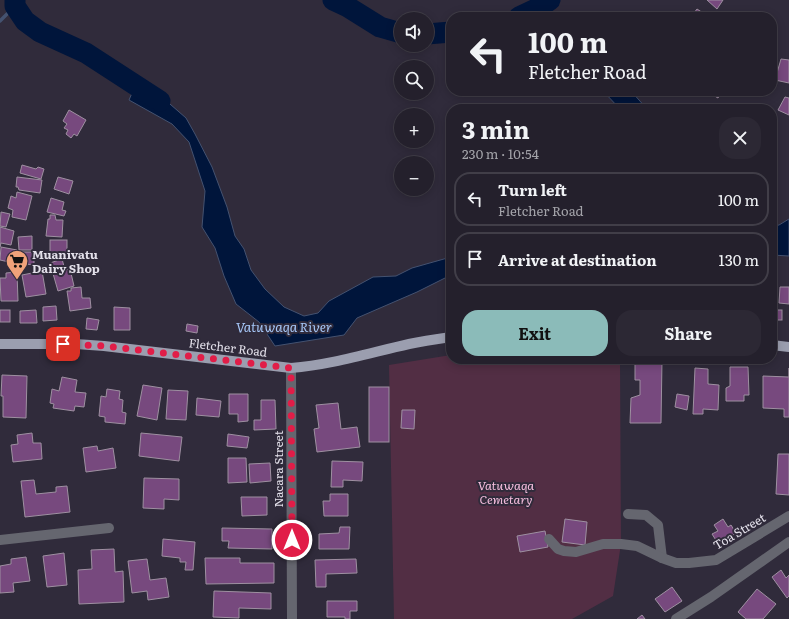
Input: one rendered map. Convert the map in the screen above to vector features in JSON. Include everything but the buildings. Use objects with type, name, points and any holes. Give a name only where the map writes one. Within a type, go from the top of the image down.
[{"type":"main road","name":"Fletcher Road","points":[[0,344],[76,344],[104,346],[291,368],[306,367],[357,357],[409,344],[446,338]]},
{"type":"main road","points":[[777,345],[789,346]]},
{"type":"street","name":"Nacara Street","points":[[291,368],[292,619]]},
{"type":"street","points":[[628,514],[646,515],[658,525],[662,558]]},
{"type":"street","name":"Toa Street","points":[[549,539],[558,549],[564,551],[576,552],[603,544],[621,544],[637,546],[676,563],[689,564],[716,560],[789,516]]},
{"type":"street","points":[[0,540],[109,528]]},
{"type":"street","points":[[676,619],[711,597],[789,542]]},
{"type":"green space","name":"Vatuwaqa Cemetary","points":[[446,356],[446,364],[620,364],[621,544],[613,596],[572,619],[394,619],[389,365]]},
{"type":"water","name":"Vatuwaqa River","points":[[139,77],[186,118],[212,167],[227,207],[235,236],[244,249],[251,270],[265,289],[284,307],[304,316],[318,313],[329,301],[373,277],[396,276],[412,268],[446,258],[446,278],[357,318],[344,335],[275,346],[259,322],[236,304],[224,276],[215,248],[202,227],[205,191],[189,142],[172,124],[129,100]]},
{"type":"water","points":[[608,96],[635,96],[643,104],[615,104]]},
{"type":"water","points":[[789,219],[789,256],[777,255],[777,225]]},
{"type":"waterway","points":[[15,0],[15,6],[25,21],[40,32],[86,53],[160,101]]},
{"type":"waterway","points":[[333,0],[348,7],[380,27],[394,31]]},
{"type":"waterway","points":[[530,12],[550,0]]},
{"type":"waterway","points":[[0,21],[15,6]]},
{"type":"waterway","points":[[434,33],[446,32]]},
{"type":"place","name":"Muanivatu Dairy Shop","points":[[17,280]]},
{"type":"route","points":[[63,344],[104,346],[291,368],[292,540]]}]
